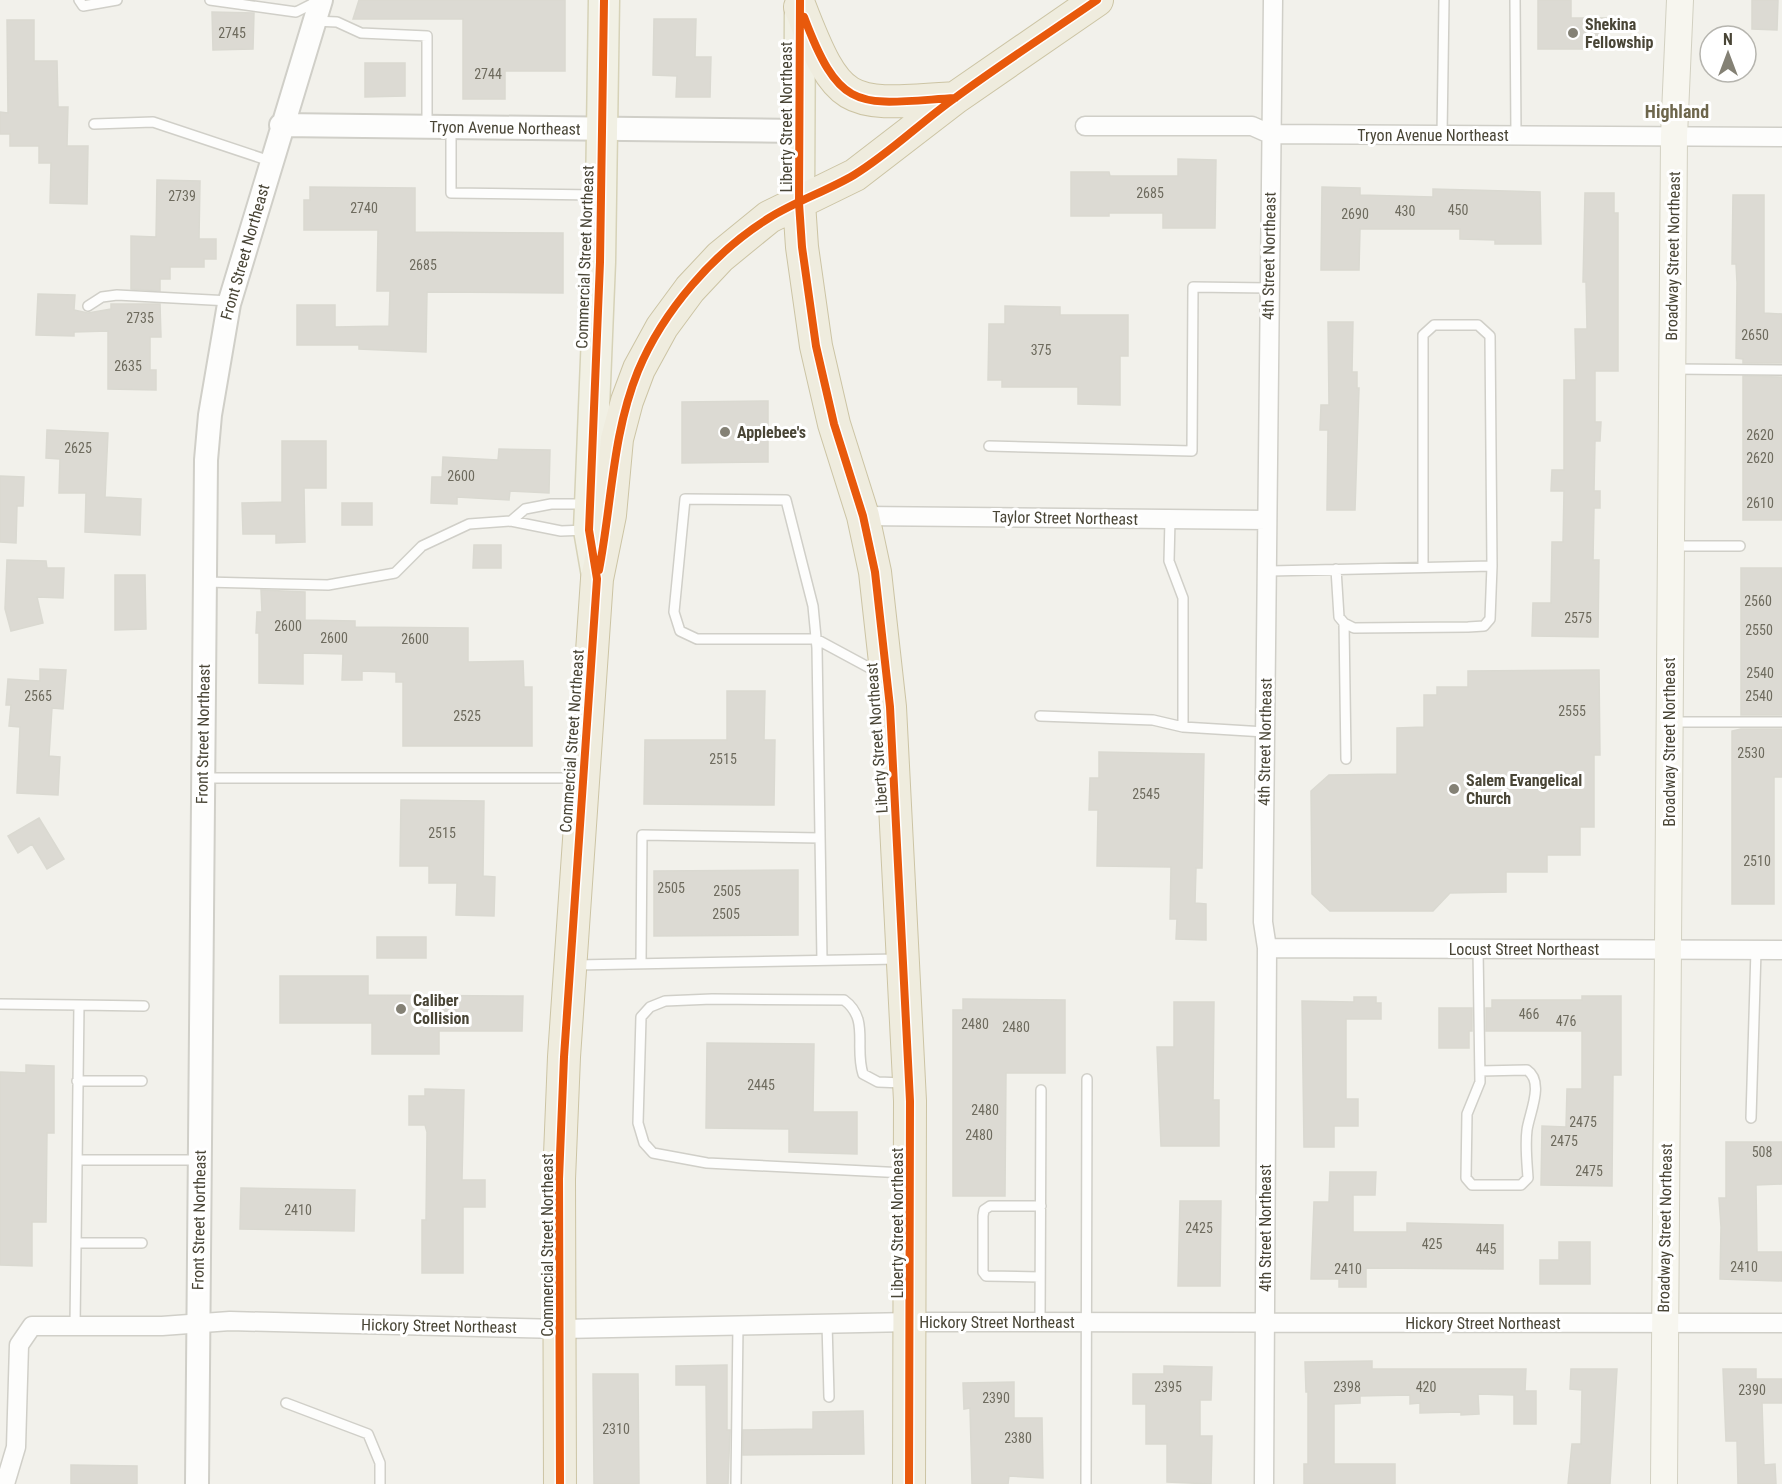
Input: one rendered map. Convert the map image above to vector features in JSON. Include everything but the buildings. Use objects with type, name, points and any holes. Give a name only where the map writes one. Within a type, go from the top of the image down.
[{"type":"highway","points":[[597,579],[610,515],[617,439],[639,369],[662,327],[683,299],[720,257],[770,217],[855,175],[955,98],[1097,0]]},
{"type":"highway","points":[[800,3],[825,68],[848,93],[881,103],[955,98]]},
{"type":"highway","name":"Liberty Street Northeast","points":[[799,202],[802,247],[816,346],[834,424],[863,516],[882,615],[909,1083],[911,1322],[909,1484]]},
{"type":"highway","name":"Commercial Street Northeast","points":[[560,1484],[559,1179],[570,965],[597,579]]},
{"type":"main road","name":"Commercial Street Northeast","points":[[597,579],[589,517],[602,195],[604,0]]},
{"type":"main road","name":"Broadway Street Northeast","points":[[1664,1484],[1674,136],[1680,0]]},
{"type":"main road","name":"Liberty Street Northeast","points":[[799,202],[800,3]]},
{"type":"street","name":"4th Street Northeast","points":[[1264,1484],[1267,948],[1263,922],[1270,134],[1274,0]]},
{"type":"street","name":"Front Street Northeast","points":[[197,1484],[206,460],[210,415],[230,301],[281,124],[318,7]]},
{"type":"street","name":"Tryon Avenue Northeast","points":[[281,124],[800,131]]},
{"type":"street","name":"Tryon Avenue Northeast","points":[[1085,126],[1252,126],[1270,134],[1782,137]]},
{"type":"street","name":"Taylor Street Northeast","points":[[863,516],[1267,520]]},
{"type":"street","name":"Locust Street Northeast","points":[[1267,948],[1782,950]]},
{"type":"street","name":"Hickory Street Northeast","points":[[5,1484],[16,1447],[19,1345],[32,1326],[230,1321],[561,1329],[911,1322],[1782,1323]]},
{"type":"lane","points":[[79,0],[83,6],[117,0]]},
{"type":"lane","points":[[210,0],[296,12],[318,7],[337,22],[361,33],[427,36],[427,127]]},
{"type":"lane","points":[[1442,135],[1444,0]]},
{"type":"lane","points":[[1515,0],[1516,135]]},
{"type":"lane","points":[[94,124],[153,122],[270,161]]},
{"type":"lane","points":[[451,128],[451,193],[602,195]]},
{"type":"lane","points":[[989,446],[1192,451],[1193,286],[1269,288]]},
{"type":"lane","points":[[88,306],[102,297],[117,295],[230,301]]},
{"type":"lane","points":[[1336,569],[1339,617],[1344,623],[1354,628],[1484,626],[1490,619],[1492,566],[1490,336],[1478,325],[1434,325],[1423,335],[1423,567]]},
{"type":"lane","points":[[1672,369],[1782,370]]},
{"type":"lane","points":[[822,960],[816,639],[813,606],[786,500],[685,499],[674,612],[680,631],[697,639],[816,639],[887,677]]},
{"type":"lane","points":[[511,521],[525,509],[552,504],[589,517]]},
{"type":"lane","points":[[205,582],[328,585],[395,573],[422,546],[469,524],[511,521],[561,531],[589,517]]},
{"type":"lane","points":[[1170,519],[1169,561],[1183,598],[1183,727]]},
{"type":"lane","points":[[1671,546],[1740,546]]},
{"type":"lane","points":[[1267,570],[1492,566]]},
{"type":"lane","points":[[1344,623],[1346,759]]},
{"type":"lane","points":[[1040,716],[1153,720],[1183,727],[1265,732]]},
{"type":"lane","points":[[1670,722],[1782,722]]},
{"type":"lane","points":[[203,778],[583,778]]},
{"type":"lane","points":[[641,963],[642,835],[820,838]]},
{"type":"lane","points":[[1478,949],[1480,1071],[1479,1090],[1467,1114],[1467,1182],[1472,1185],[1521,1185],[1528,1179],[1527,1129],[1534,1108],[1534,1079],[1527,1070],[1480,1071]]},
{"type":"lane","points":[[1751,1118],[1756,950]]},
{"type":"lane","points":[[570,965],[903,958]]},
{"type":"lane","points":[[909,1083],[878,1082],[863,1074],[860,1020],[854,1008],[843,1000],[665,1001],[650,1007],[641,1017],[638,1124],[644,1143],[653,1153],[707,1163],[910,1173]]},
{"type":"lane","points":[[0,1004],[144,1006]]},
{"type":"lane","points":[[75,1326],[79,1005]]},
{"type":"lane","points":[[1086,1484],[1087,1079]]},
{"type":"lane","points":[[77,1081],[142,1081]]},
{"type":"lane","points":[[1040,1322],[1041,1090]]},
{"type":"lane","points":[[76,1160],[200,1160]]},
{"type":"lane","points":[[1040,1277],[986,1276],[983,1272],[983,1216],[984,1210],[990,1206],[1041,1206]]},
{"type":"lane","points":[[76,1242],[142,1243]]},
{"type":"lane","points":[[827,1323],[829,1397]]},
{"type":"lane","points":[[736,1484],[738,1325]]},
{"type":"lane","points":[[286,1403],[368,1434],[380,1463],[380,1484]]},
{"type":"cycle path","points":[[560,1484],[559,1179],[564,1057],[597,579],[589,530],[600,262],[604,0]]},
{"type":"cycle path","points":[[800,0],[799,203],[802,247],[816,346],[834,424],[863,516],[875,572],[890,707],[910,1101],[909,1484]]},
{"type":"cycle path","points":[[599,570],[618,444],[629,395],[638,371],[661,327],[692,285],[729,248],[749,232],[779,212],[854,175],[972,85],[1097,0]]},
{"type":"cycle path","points":[[804,17],[817,49],[830,72],[843,87],[857,97],[896,102],[955,98]]},
{"type":"place","name":"Shekina Fellowship","points":[[1573,33]]},
{"type":"place","name":"Applebee's","points":[[725,432]]},
{"type":"place","name":"Salem Evangelical Church","points":[[1454,789]]},
{"type":"place","name":"Caliber Collision","points":[[401,1009]]},
{"type":"district","name":"Highland","points":[[1677,111]]}]
